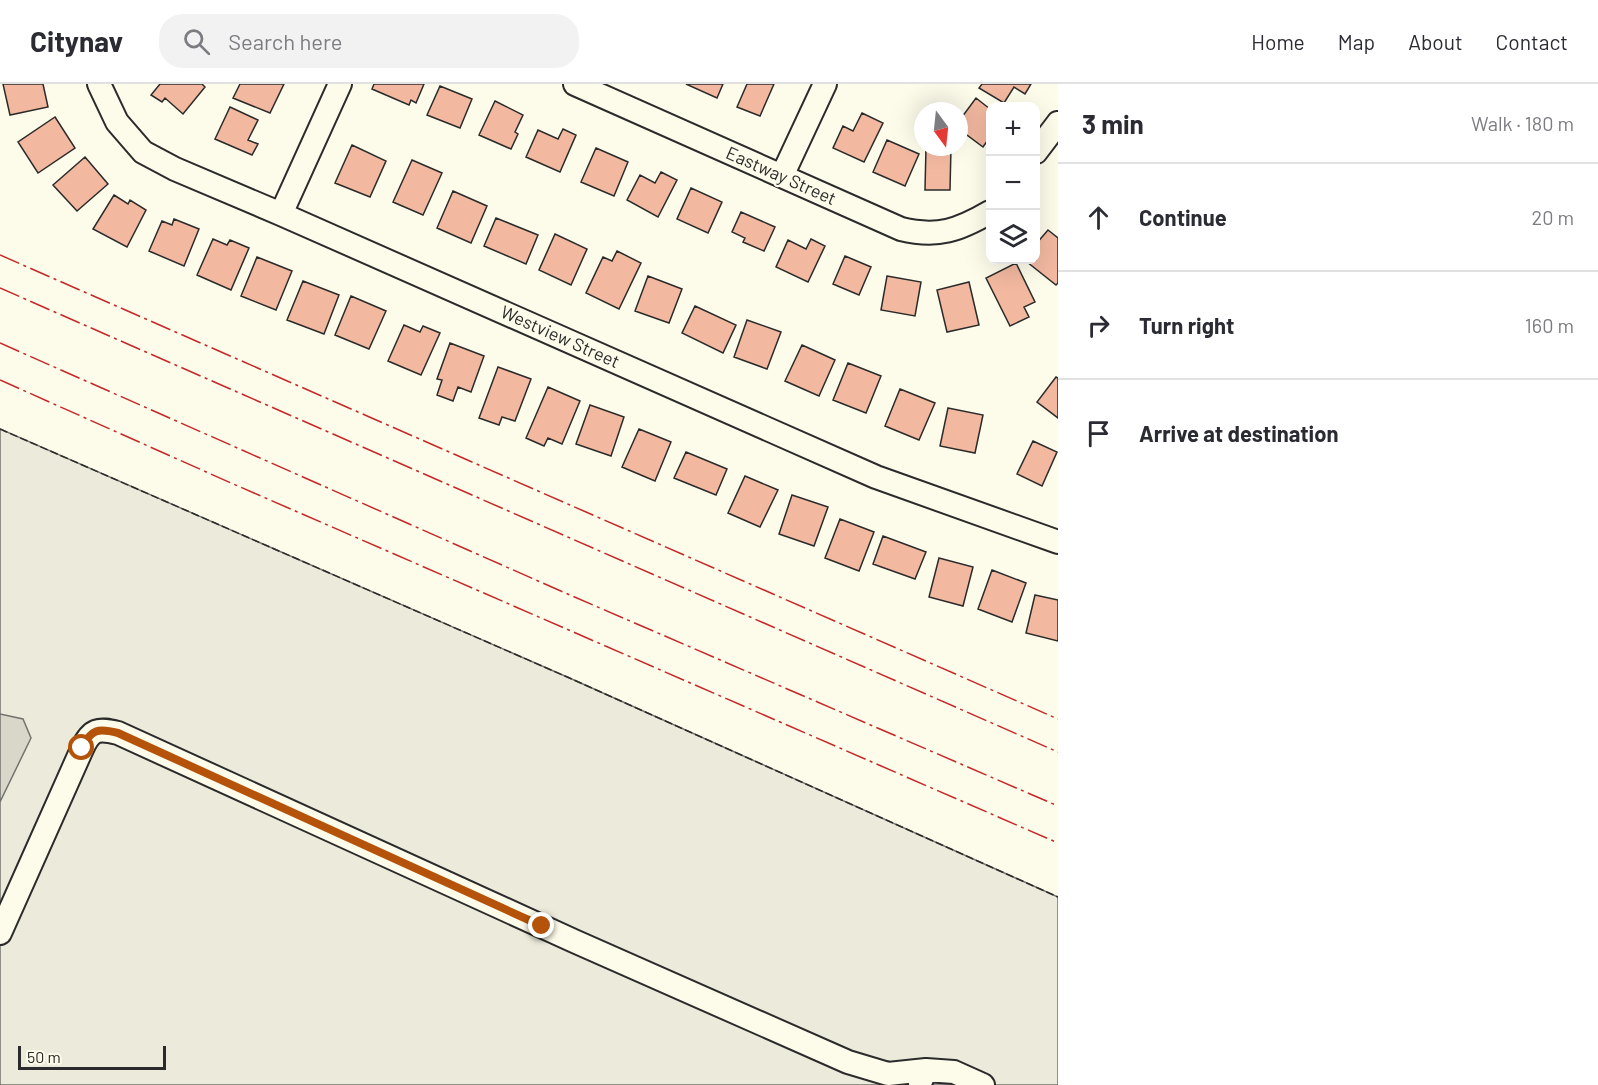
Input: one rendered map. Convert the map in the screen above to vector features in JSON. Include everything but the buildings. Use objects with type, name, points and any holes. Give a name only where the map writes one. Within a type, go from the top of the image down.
[{"type":"street","name":"Westview Street","points":[[99,84],[117,122],[143,152],[175,169],[876,477],[1058,542]]},
{"type":"street","points":[[281,214],[340,84]]},
{"type":"street","name":"Eastway Street","points":[[575,84],[901,229],[917,233],[947,232],[986,214]]},
{"type":"street","points":[[782,176],[825,84]]},
{"type":"street","points":[[1040,146],[1058,123]]},
{"type":"street","points":[[0,933],[88,735],[103,729],[118,733],[563,936],[848,1062],[888,1074],[923,1077],[954,1072],[983,1085]]},
{"type":"shaded area","points":[[0,429],[574,680],[1058,897],[1058,1085],[0,1085]]},
{"type":"shaded area","points":[[0,714],[23,719],[31,738],[0,802]]},
{"type":"fence","points":[[0,429],[574,680],[1058,897]]},
{"type":"power","points":[[0,255],[1058,719]]},
{"type":"power","points":[[0,288],[1058,752]]},
{"type":"power","points":[[0,343],[563,592],[1058,806]]},
{"type":"power","points":[[0,380],[1058,843]]},
{"type":"route","points":[[82,748],[88,735],[103,729],[118,733],[542,926]]}]
